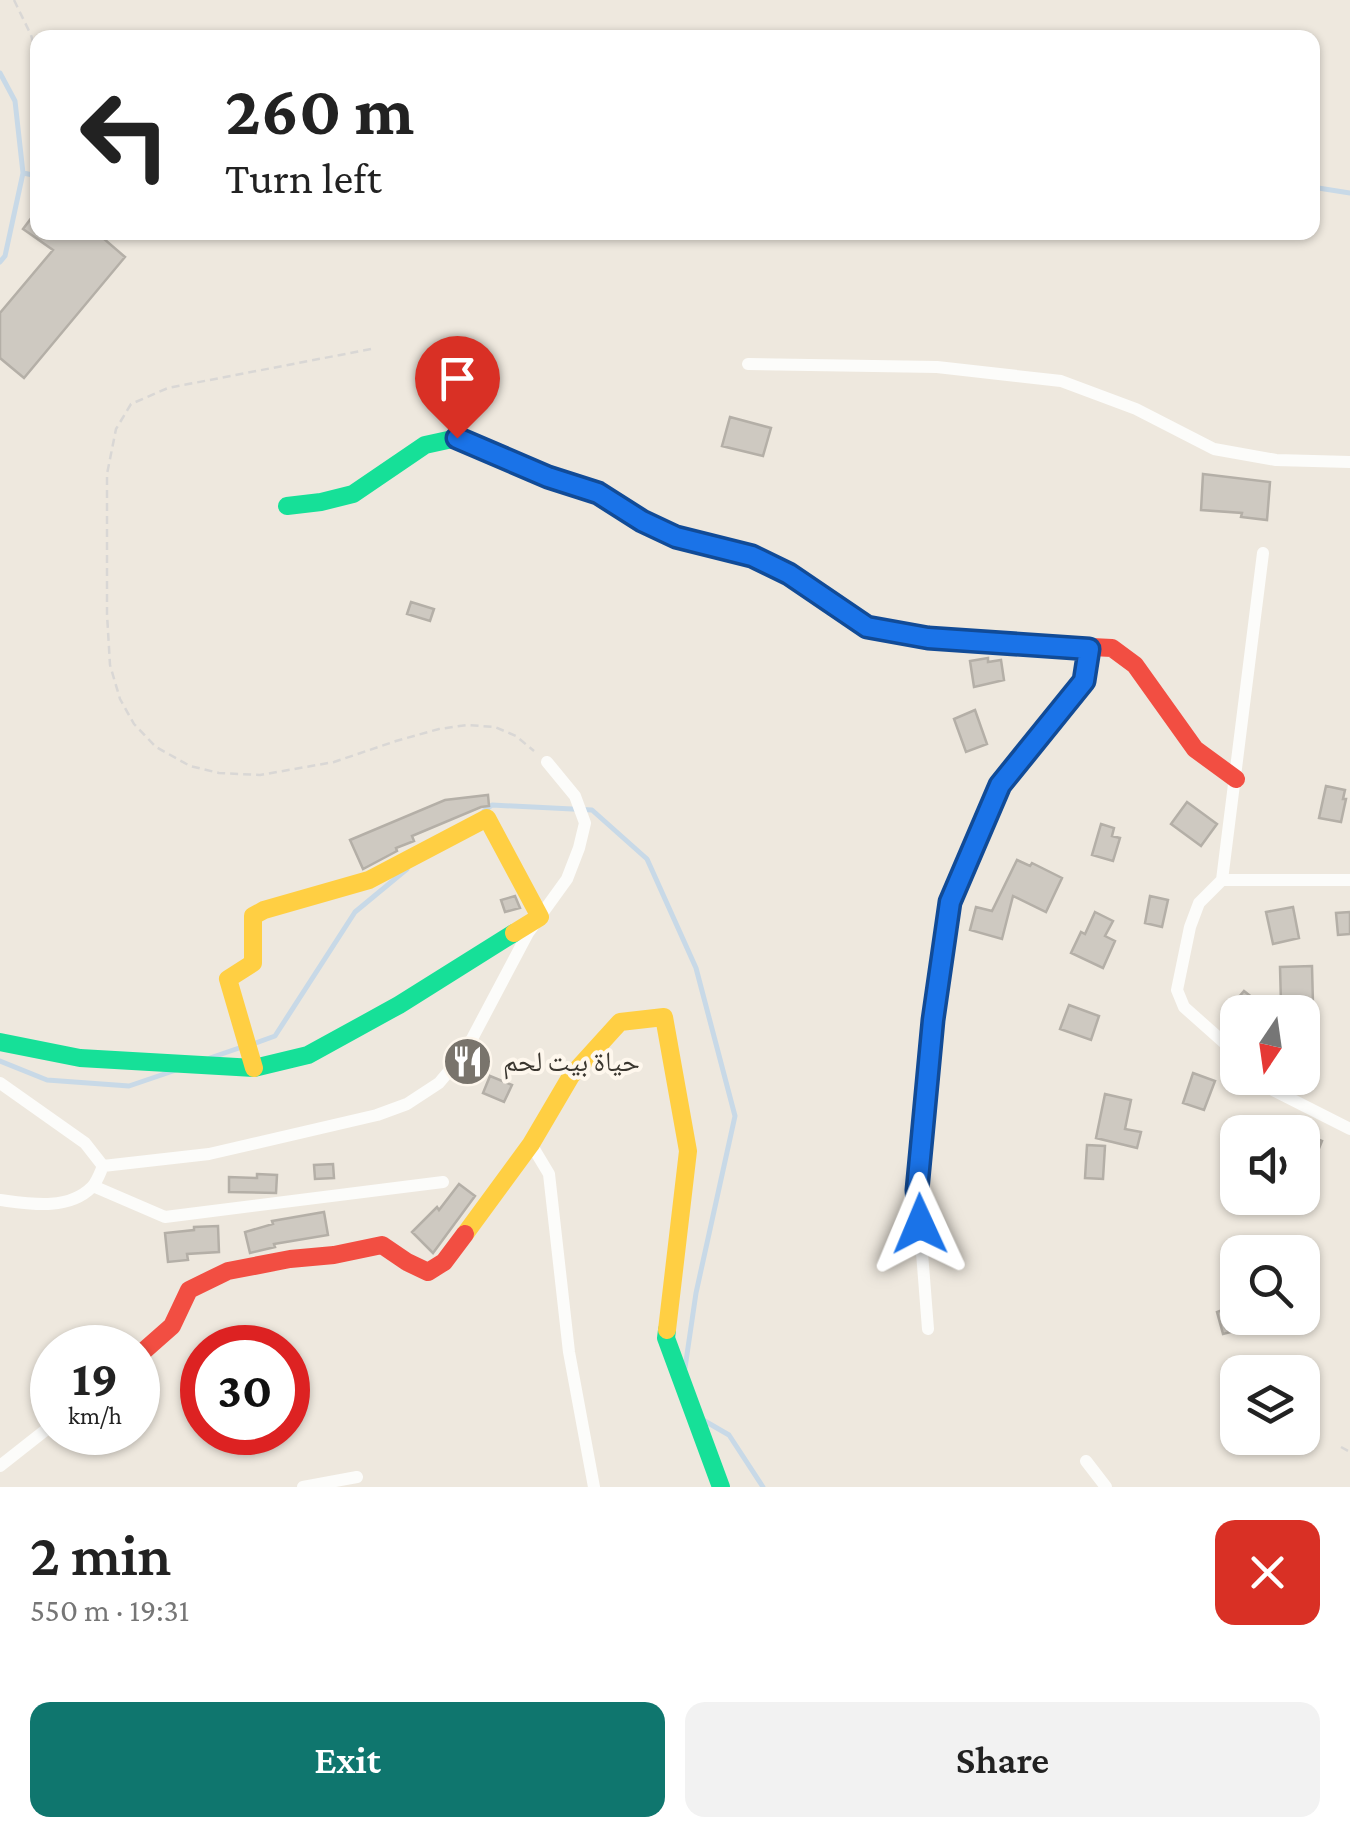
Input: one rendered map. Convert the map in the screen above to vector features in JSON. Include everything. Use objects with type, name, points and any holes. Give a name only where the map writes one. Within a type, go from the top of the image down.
[{"type":"street","points":[[748,364],[937,368],[1061,381],[1136,408],[1214,449],[1276,460],[1350,462]]},
{"type":"street","points":[[286,506],[353,494],[425,446],[457,438],[548,477],[598,493],[676,537],[752,556],[789,574],[867,627],[928,638],[1112,648],[1135,666],[1195,749],[1236,779]]},
{"type":"street","points":[[1220,1039],[1184,1007],[1177,990],[1199,903],[1222,880],[1263,554]]},
{"type":"street","points":[[928,1329],[917,1190],[933,1020],[950,902],[1000,785],[1084,681],[1089,649]]},
{"type":"street","points":[[103,1166],[209,1154],[377,1115],[407,1104],[439,1083],[465,1052],[528,933],[566,879],[580,848],[585,823],[574,796],[547,762]]},
{"type":"street","points":[[254,1068],[228,979],[253,963],[253,916],[264,910],[368,880],[486,818],[540,917]]},
{"type":"street","points":[[1222,880],[1350,880]]},
{"type":"street","points":[[0,1042],[80,1058],[254,1068],[308,1054],[399,1005],[540,917]]},
{"type":"street","points":[[160,1337],[172,1326],[188,1290],[228,1272],[382,1245],[428,1272],[444,1262],[531,1144],[571,1076],[620,1022],[664,1017],[688,1151],[666,1338],[721,1487]]},
{"type":"street","points":[[0,1083],[86,1143],[103,1166]]},
{"type":"street","points":[[1281,1095],[1350,1129]]},
{"type":"street","points":[[531,1144],[549,1174],[569,1352],[594,1487]]},
{"type":"street","points":[[0,1200],[31,1204],[68,1202],[93,1186],[103,1166]]},
{"type":"street","points":[[93,1186],[165,1218],[444,1182]]},
{"type":"street","points":[[0,1466],[30,1442]]},
{"type":"street","points":[[1086,1462],[1106,1487]]},
{"type":"street","points":[[303,1487],[357,1477]]},
{"type":"path","points":[[14,0],[30,31]]},
{"type":"path","points":[[371,348],[168,388],[132,404],[116,429],[107,474],[107,614],[110,665],[120,699],[134,724],[156,748],[190,766],[220,774],[260,775],[334,762],[439,729],[467,725],[495,728],[516,736],[547,762]]},
{"type":"path","points":[[1341,1447],[1350,1452]]},
{"type":"building","points":[[39,240],[105,240],[125,257],[24,378],[0,358],[0,313],[53,250]]},
{"type":"building","points":[[730,417],[771,428],[763,456],[722,446]]},
{"type":"building","points":[[1203,474],[1270,482],[1267,520],[1241,517],[1242,513],[1201,510]]},
{"type":"building","points":[[411,602],[434,609],[430,621],[407,614]]},
{"type":"building","points":[[988,658],[988,662],[1001,660],[1004,680],[974,687],[970,661]]},
{"type":"building","points":[[975,710],[987,744],[966,752],[954,719]]},
{"type":"building","points":[[1326,786],[1345,790],[1341,822],[1319,818]]},
{"type":"building","points":[[488,795],[489,806],[412,836],[414,841],[363,869],[350,840],[445,800]]},
{"type":"building","points":[[1187,802],[1217,824],[1201,846],[1171,824]]},
{"type":"building","points":[[1101,824],[1114,828],[1112,836],[1120,838],[1113,861],[1092,855]]},
{"type":"building","points":[[1017,860],[1062,878],[1046,912],[1013,896],[1002,939],[970,930],[976,907],[992,911]]},
{"type":"building","points":[[515,896],[520,908],[505,912],[501,900]]},
{"type":"building","points":[[1150,896],[1168,900],[1162,927],[1145,923]]},
{"type":"building","points":[[1293,907],[1299,938],[1273,944],[1266,912]]},
{"type":"building","points":[[1095,912],[1113,921],[1105,936],[1115,941],[1103,968],[1071,953]]},
{"type":"building","points":[[1350,912],[1350,934],[1338,935],[1336,913]]},
{"type":"building","points":[[1312,966],[1313,995],[1281,995],[1280,967]]},
{"type":"building","points":[[1069,1005],[1099,1016],[1091,1040],[1060,1029]]},
{"type":"building","points":[[1193,1073],[1215,1081],[1204,1110],[1183,1103]]},
{"type":"building","points":[[490,1076],[512,1085],[504,1102],[483,1093]]},
{"type":"building","points":[[1105,1094],[1131,1100],[1125,1129],[1141,1132],[1137,1148],[1096,1138]]},
{"type":"building","points":[[1087,1145],[1105,1146],[1103,1179],[1085,1178]]},
{"type":"building","points":[[333,1164],[334,1178],[315,1179],[314,1165]]},
{"type":"building","points":[[257,1174],[277,1175],[276,1193],[229,1192],[229,1177],[257,1178]]},
{"type":"building","points":[[459,1184],[475,1196],[433,1253],[412,1232],[437,1207],[439,1210]]},
{"type":"building","points":[[324,1212],[328,1235],[274,1244],[275,1247],[250,1253],[245,1232],[273,1224],[272,1221]]},
{"type":"building","points":[[218,1226],[219,1252],[187,1254],[188,1260],[168,1262],[165,1233]]},
{"type":"waterway","points":[[0,73],[15,101],[23,173],[5,256],[0,262]]},
{"type":"waterway","points":[[23,173],[30,174]]},
{"type":"waterway","points":[[1320,188],[1350,193]]},
{"type":"waterway","points":[[484,811],[492,805],[592,810],[647,859],[696,968],[735,1116],[696,1293],[685,1368]]},
{"type":"waterway","points":[[253,1044],[275,1036],[355,912],[407,869]]},
{"type":"waterway","points":[[210,1058],[242,1047]]},
{"type":"waterway","points":[[0,1061],[47,1080],[129,1086],[176,1070]]},
{"type":"waterway","points":[[703,1420],[729,1435],[763,1487]]},
{"type":"traffic: fast","points":[[287,506],[353,494],[425,445],[457,438],[548,477],[598,493],[676,537],[752,557],[789,573],[867,627],[928,638],[1030,644]]},
{"type":"traffic: fast","points":[[0,1042],[80,1058],[254,1068],[308,1055],[399,1005],[514,933]]},
{"type":"traffic: fast","points":[[667,1330],[666,1338],[721,1487]]},
{"type":"traffic: slow","points":[[254,1068],[228,979],[253,963],[253,916],[264,910],[369,880],[487,818],[540,917],[514,933]]},
{"type":"traffic: slow","points":[[465,1234],[531,1144],[571,1076],[620,1022],[664,1017],[688,1151],[667,1330]]},
{"type":"traffic: jam","points":[[1030,644],[1112,648],[1135,665],[1195,749],[1236,779]]},
{"type":"traffic: jam","points":[[160,1337],[172,1326],[189,1290],[228,1271],[382,1245],[428,1272],[444,1262],[465,1234]]},
{"type":"place","name":"حياة بيت لحم","points":[[468,1061]]},
{"type":"route","points":[[457,438],[548,477],[598,493],[676,537],[752,556],[789,574],[867,627],[928,638],[1089,649],[1084,681],[1000,785],[950,902],[933,1020],[917,1190],[920,1224]]}]
